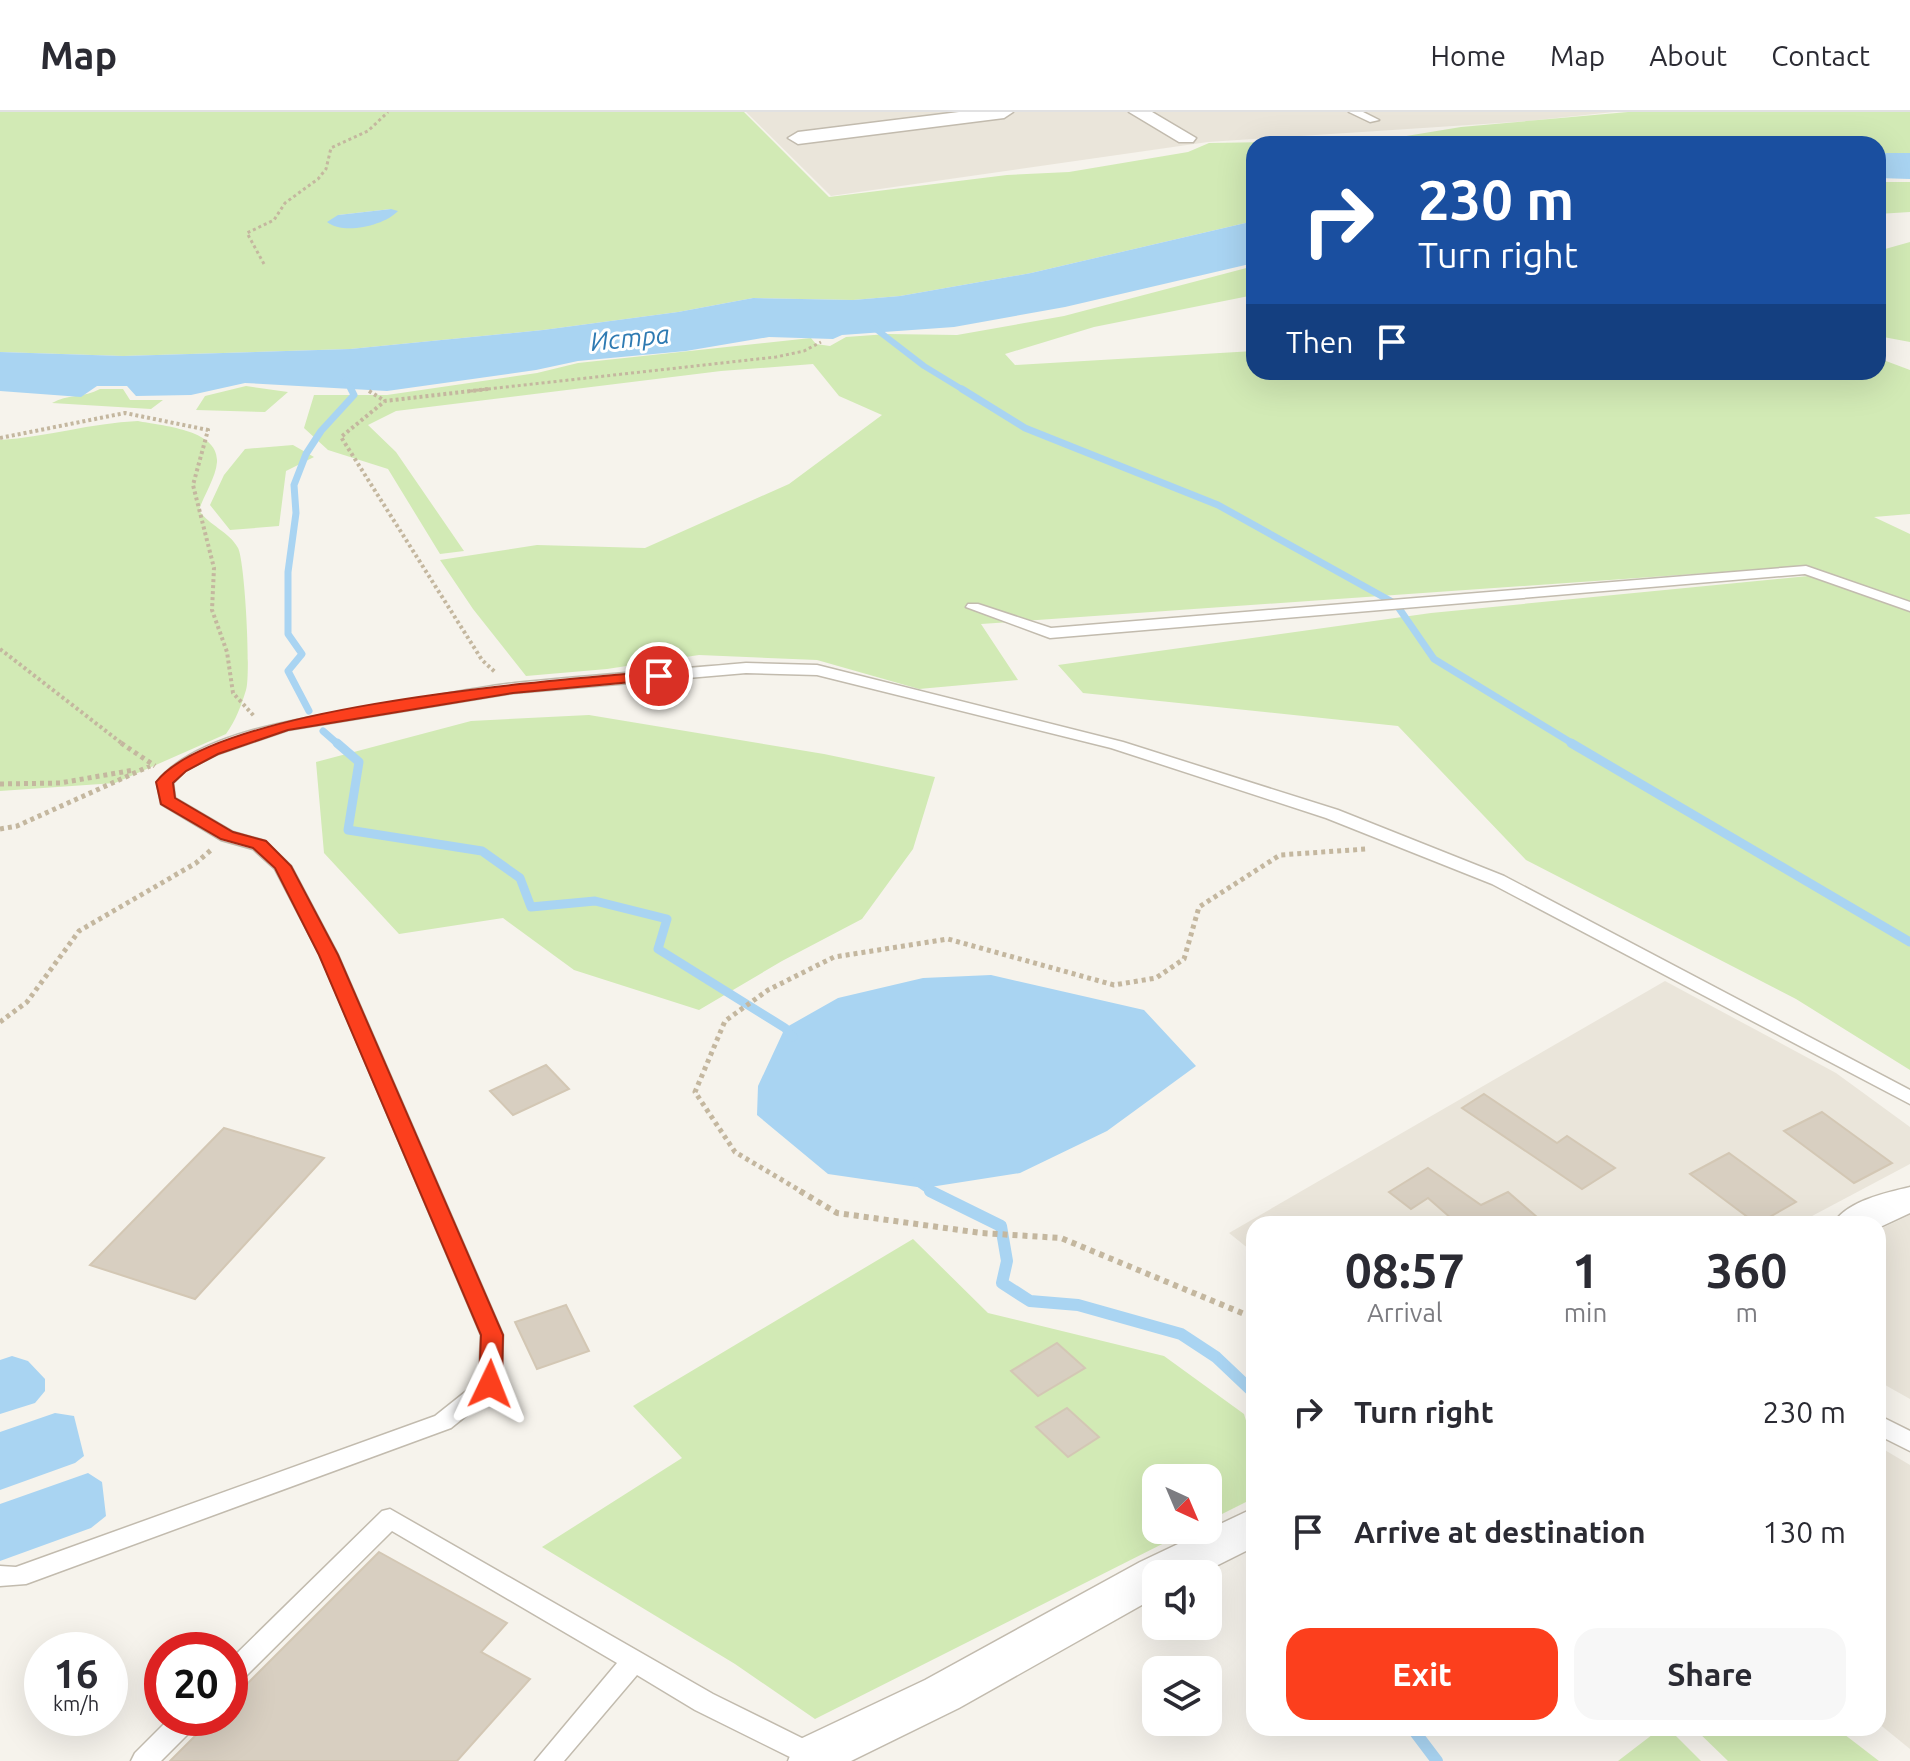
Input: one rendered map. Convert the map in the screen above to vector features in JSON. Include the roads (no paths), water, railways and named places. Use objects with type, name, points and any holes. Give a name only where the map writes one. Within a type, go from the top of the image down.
[{"type":"street","points":[[798,138],[1004,112]]},
{"type":"street","points":[[1138,112],[1186,138]]},
{"type":"street","points":[[1869,1216],[1910,1200]]},
{"type":"street","points":[[1187,1560],[1246,1530]]},
{"type":"street","points":[[813,1759],[942,1694],[1142,1583]]},
{"type":"lane","points":[[1354,112],[1374,120]]},
{"type":"lane","points":[[973,607],[1050,633],[1806,570],[1910,607]]},
{"type":"lane","points":[[0,1576],[17,1577],[443,1422],[490,1384],[492,1335],[329,955],[282,866],[259,845],[227,836],[167,800],[165,782],[180,767],[212,751],[285,726],[513,688],[746,668],[817,670],[1117,745],[1332,814],[1498,880],[1910,1098]]},
{"type":"lane","points":[[1886,1428],[1910,1442]]},
{"type":"lane","points":[[248,1658],[390,1518],[704,1702],[813,1759]]},
{"type":"lane","points":[[548,1761],[634,1661]]},
{"type":"lane","points":[[144,1761],[169,1736]]},
{"type":"water","points":[[1886,153],[1910,153],[1910,179],[1886,178]]},
{"type":"water","points":[[391,209],[398,211],[383,221],[363,227],[343,228],[327,222],[338,215]]},
{"type":"water","name":"Истра","points":[[1246,223],[1246,265],[1065,307],[954,327],[842,335],[833,339],[769,337],[686,351],[578,361],[387,391],[245,383],[191,395],[136,396],[127,386],[97,386],[81,397],[0,391],[0,352],[123,356],[350,349],[543,330],[678,312],[753,298],[853,300],[900,296],[1031,273]]},
{"type":"water","points":[[991,975],[1144,1010],[1196,1066],[1107,1131],[1020,1173],[924,1188],[828,1174],[757,1115],[758,1086],[785,1028],[838,998],[923,978]]},
{"type":"water","points":[[12,1356],[28,1361],[45,1379],[45,1391],[35,1403],[0,1414],[0,1360]]},
{"type":"water","points":[[55,1413],[74,1416],[84,1456],[75,1463],[0,1490],[0,1432]]},
{"type":"water","points":[[88,1473],[102,1482],[106,1516],[91,1528],[0,1561],[0,1504]]},
{"type":"waterway","points":[[872,326],[924,366],[965,391]]},
{"type":"waterway","points":[[346,380],[352,391]]},
{"type":"waterway","points":[[962,389],[1025,428],[1218,505],[1396,604],[1434,659],[1575,745]]},
{"type":"waterway","points":[[309,711],[288,671],[302,654],[288,634],[288,572],[296,513],[294,485],[306,454],[321,431],[354,395],[352,391]]},
{"type":"waterway","points":[[323,731],[339,745]]},
{"type":"waterway","points":[[337,743],[359,762],[348,830],[482,851],[520,878],[531,907],[595,901],[667,919],[658,949],[785,1028],[793,1037]]},
{"type":"waterway","points":[[1571,743],[1910,942]]},
{"type":"waterway","points":[[917,1181],[934,1193]]},
{"type":"waterway","points":[[930,1191],[934,1193]]},
{"type":"waterway","points":[[934,1193],[1001,1226],[1007,1261],[1002,1283],[1030,1301],[1078,1305],[1181,1334],[1216,1357],[1246,1385]]},
{"type":"waterway","points":[[1418,1736],[1437,1761]]}]
